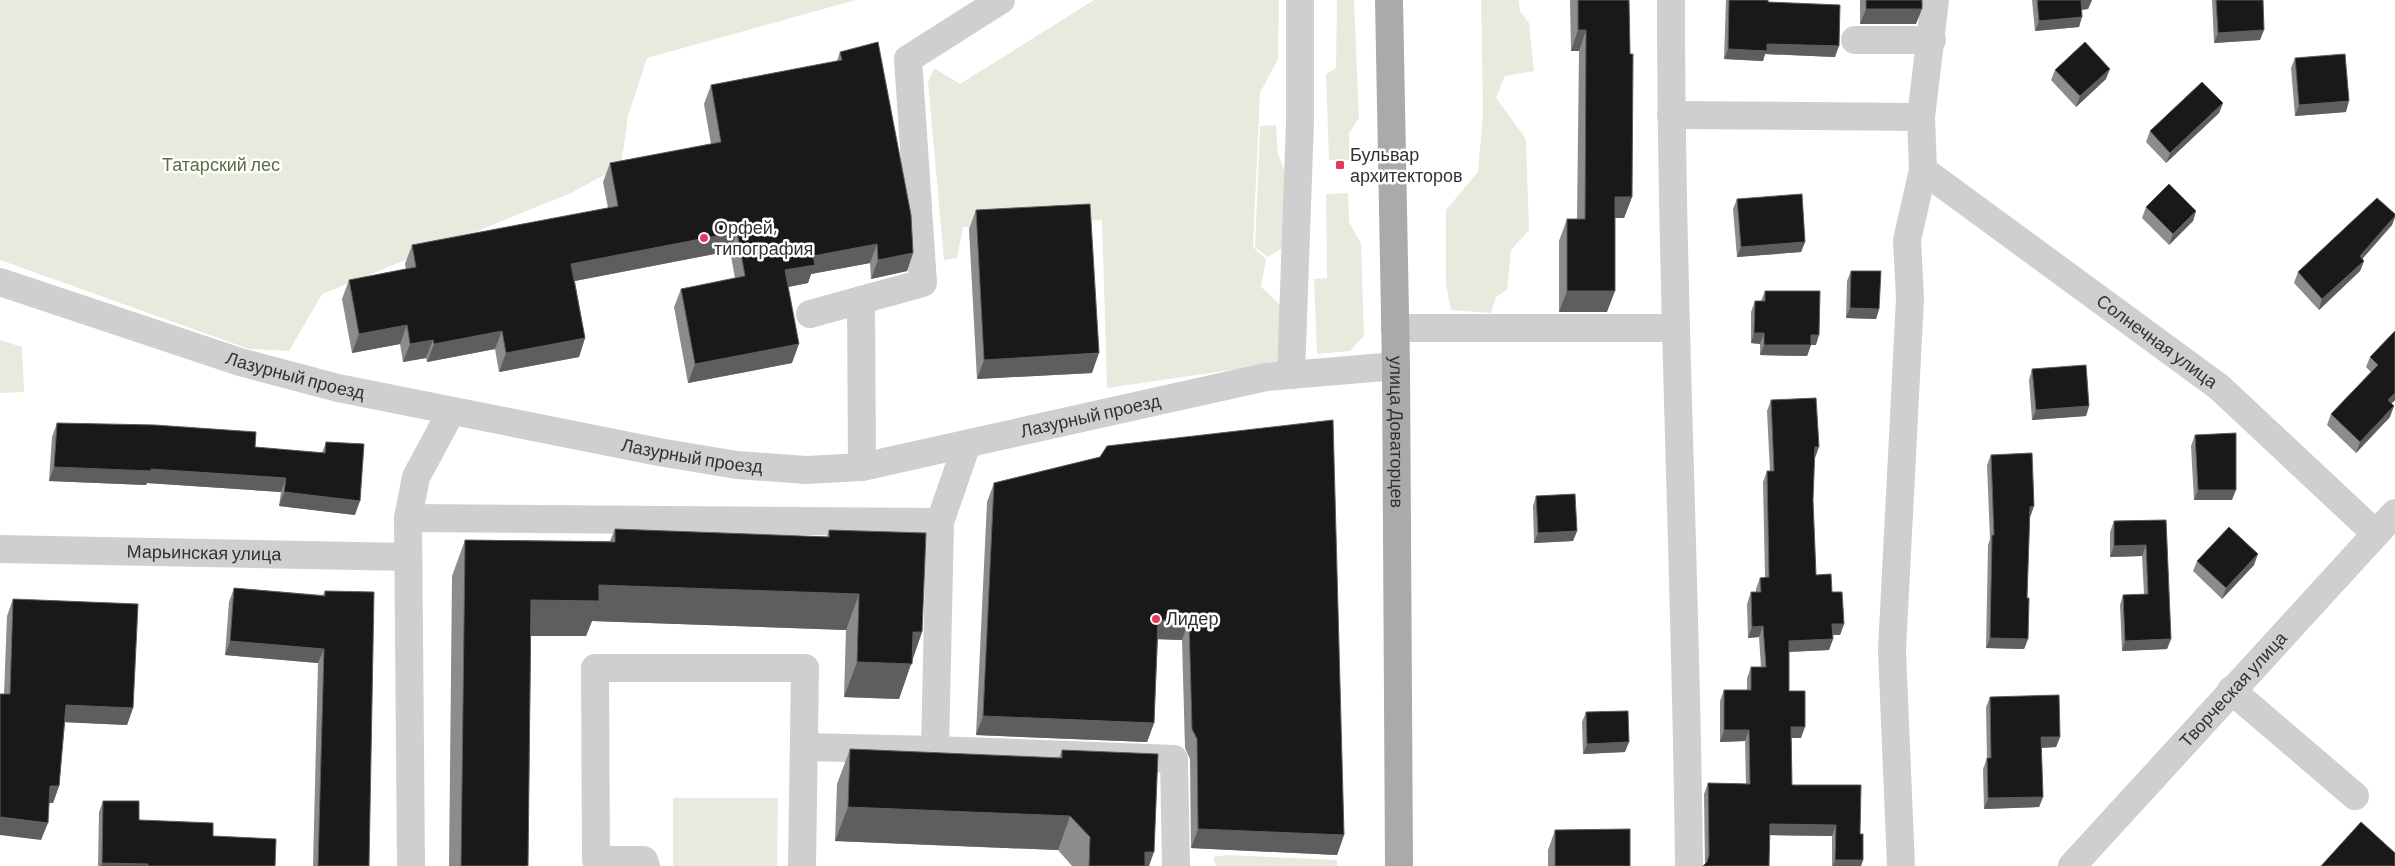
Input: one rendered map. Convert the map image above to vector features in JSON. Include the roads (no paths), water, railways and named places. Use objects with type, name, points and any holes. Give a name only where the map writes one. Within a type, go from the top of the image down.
[{"type":"main road","name":"улица Доваторцев","points":[[1389,0],[1396,366],[1399,866]]},
{"type":"street","points":[[810,314],[923,283],[908,59],[1002,0]]},
{"type":"street","points":[[1291,375],[1300,121],[1300,0]]},
{"type":"street","points":[[1672,0],[1671,115],[1675,328],[1687,646],[1690,866]]},
{"type":"street","points":[[1901,866],[1892,650],[1910,299],[1907,240],[1923,170],[1920,117],[1932,40],[1935,0]]},
{"type":"street","points":[[1855,40],[1932,40]]},
{"type":"street","points":[[1671,115],[1920,117]]},
{"type":"street","name":"Солнечная улица","points":[[1923,170],[2218,387],[2375,533]]},
{"type":"street","name":"Лазурный проезд","points":[[0,282],[240,362],[338,388],[451,412],[737,465],[806,470],[862,467],[1046,424],[1266,377],[1396,366]]},
{"type":"street","points":[[861,300],[862,467]]},
{"type":"street","points":[[1395,328],[1675,328]]},
{"type":"street","points":[[411,866],[408,518],[416,477],[451,412]]},
{"type":"street","points":[[935,750],[940,522],[967,444]]},
{"type":"street","name":"Творческая улица","points":[[2072,866],[2231,690],[2395,513]]},
{"type":"street","points":[[408,518],[940,522]]},
{"type":"street","name":"Марьинская улица","points":[[0,549],[408,558]]},
{"type":"street","points":[[636,864],[596,860],[595,668],[805,668],[802,866]]},
{"type":"street","points":[[2231,690],[2355,796]]},
{"type":"street","points":[[804,748],[935,750],[1174,760],[1176,866]]},
{"type":"place","name":"Бульвар архитекторов","points":[[1340,165]]},
{"type":"place","name":"Орфей, типография","points":[[704,238]]},
{"type":"place","name":"Лидер","points":[[1156,619]]},
{"type":"park label","name":"Татарский лес","points":[[221,165]]}]
